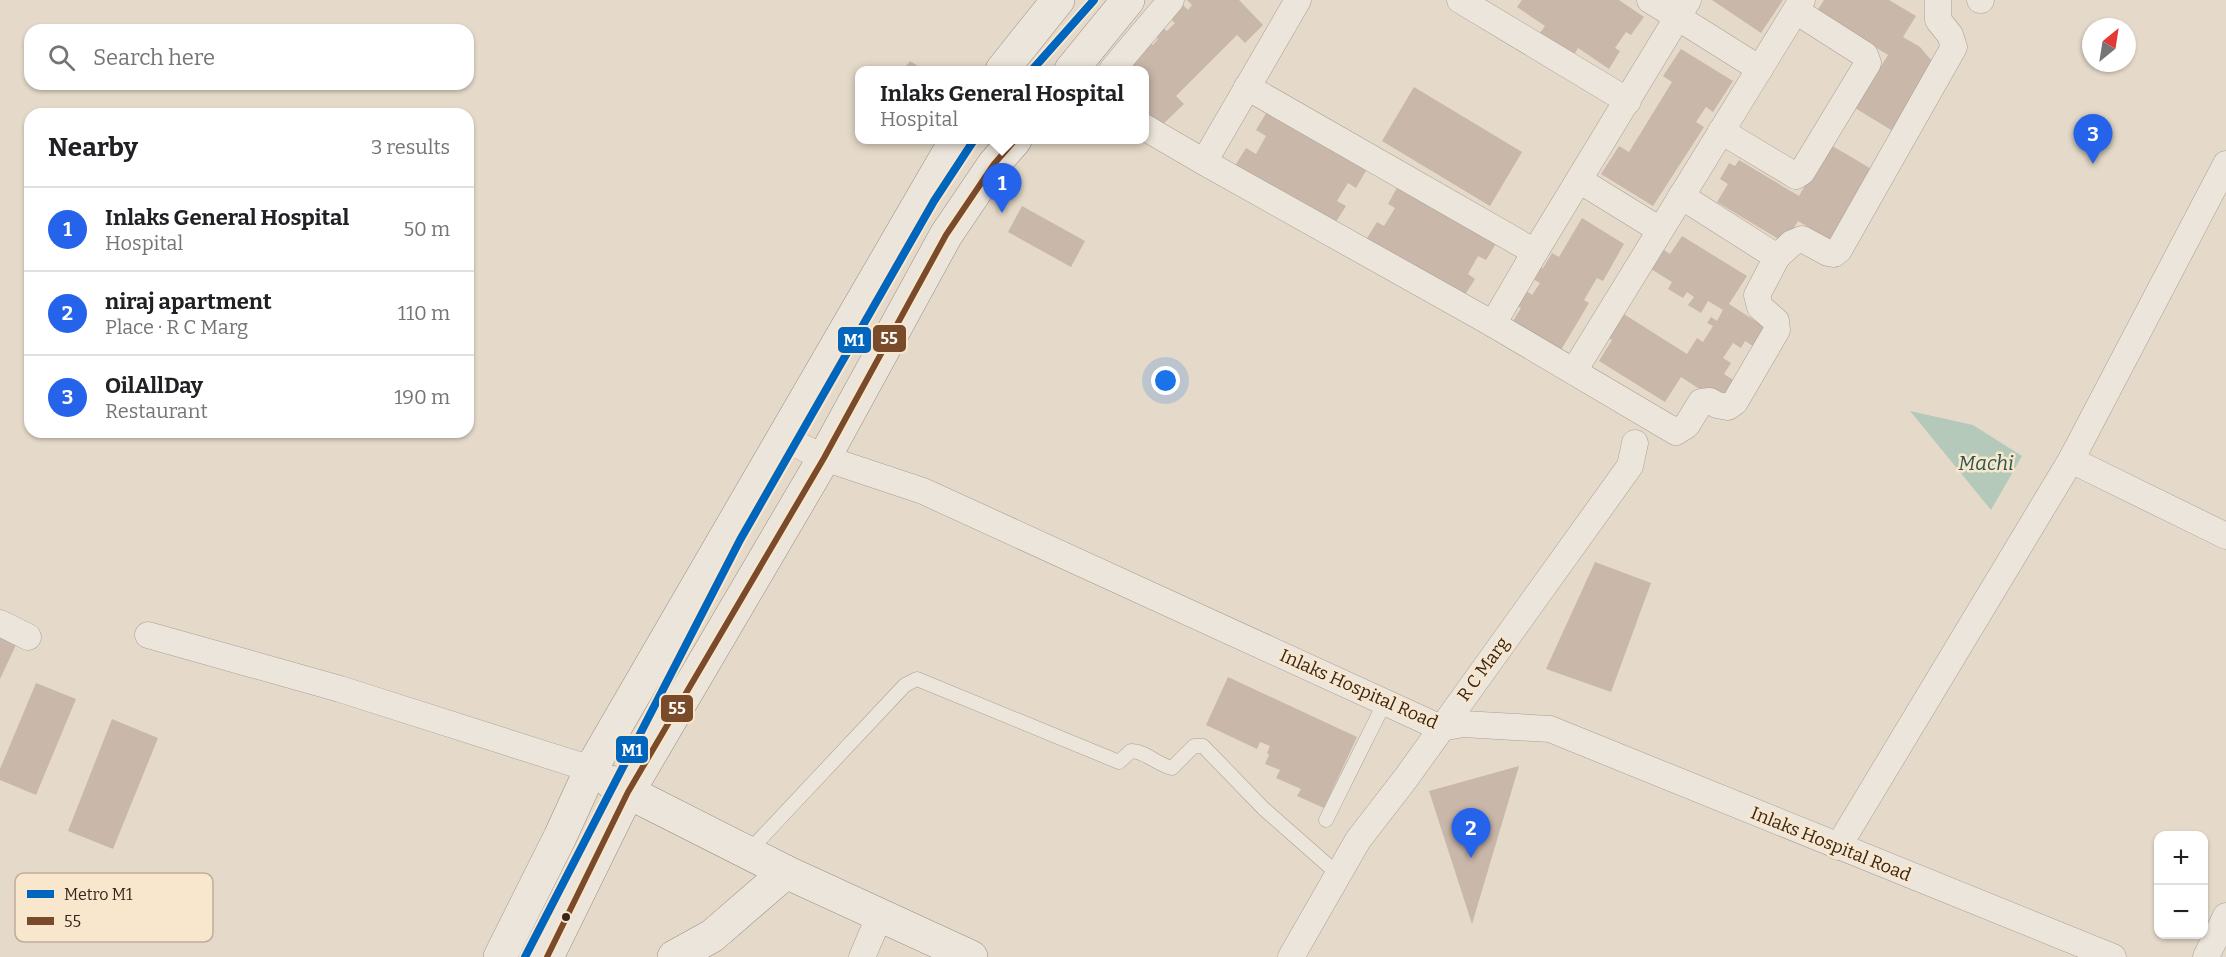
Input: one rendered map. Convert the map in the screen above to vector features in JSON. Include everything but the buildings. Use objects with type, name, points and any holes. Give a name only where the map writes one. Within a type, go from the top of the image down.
[{"type":"main road","points":[[1005,66],[1058,0]]},
{"type":"main road","points":[[1074,66],[1128,0]]},
{"type":"main road","points":[[954,144],[591,769],[504,948],[547,957],[628,792],[824,458],[946,235],[994,164],[1012,144]]},
{"type":"main road","points":[[962,144],[994,164]]},
{"type":"main road","points":[[591,769],[628,792],[786,872],[970,957]]},
{"type":"main road","points":[[674,957],[712,936],[786,872]]},
{"type":"street","points":[[1115,66],[1171,0]]},
{"type":"street","points":[[1650,0],[1683,9],[1760,69]]},
{"type":"street","points":[[1204,162],[1294,1]]},
{"type":"street","points":[[1149,130],[1493,324],[1676,432],[1687,425],[1701,402],[1710,400],[1717,405],[1728,407],[1735,402],[1777,330],[1776,321],[1760,308],[1757,295],[1777,257],[1796,240],[1802,239],[1828,253],[1834,254],[1839,250],[1954,47],[1950,35],[1938,20],[1939,1]]},
{"type":"street","points":[[1475,4],[1628,101]]},
{"type":"street","points":[[1574,371],[1660,230],[1721,131],[1760,69],[1799,5],[1865,55],[1868,63],[1802,172],[1796,176],[1721,131]]},
{"type":"street","points":[[1493,324],[1683,9]]},
{"type":"street","points":[[1247,87],[1535,252]]},
{"type":"street","points":[[1838,847],[2071,460],[2226,164]]},
{"type":"street","points":[[1579,180],[1660,230]]},
{"type":"street","points":[[1681,196],[1777,257]]},
{"type":"street","name":"Inlaks Hospital Road","points":[[784,438],[824,458],[923,491],[1441,728],[1462,724],[1550,729],[2113,957]]},
{"type":"street","name":"R C Marg","points":[[1291,957],[1358,840],[1406,778],[1630,466],[1635,443]]},
{"type":"street","points":[[2071,460],[2226,536]]},
{"type":"street","points":[[0,623],[28,637]]},
{"type":"street","points":[[148,635],[340,689],[591,769]]},
{"type":"street","points":[[862,957],[880,915]]},
{"type":"street","points":[[2206,957],[2226,916]]},
{"type":"lane","points":[[748,851],[905,685],[917,679],[1119,762],[1131,751],[1136,751],[1163,766],[1172,768],[1194,746],[1203,746],[1264,809],[1338,875]]},
{"type":"lane","points":[[1326,820],[1385,702]]},
{"type":"water","name":"Machi","points":[[1910,411],[1973,425],[2022,456],[1991,510]]},
{"type":"metro line","name":"M1","points":[[1036,66],[1094,0]]},
{"type":"metro line","name":"M1","points":[[525,957],[740,540],[934,201],[971,144]]},
{"type":"transit line","name":"55","points":[[547,957],[628,792],[824,458],[946,235],[994,164],[1012,144]]},
{"type":"place","name":"OilAllDay","points":[[2093,164]]},
{"type":"place","name":"Inlaks General Hospital","points":[[1002,213]]},
{"type":"place","name":"niraj apartment","points":[[1471,858]]}]
